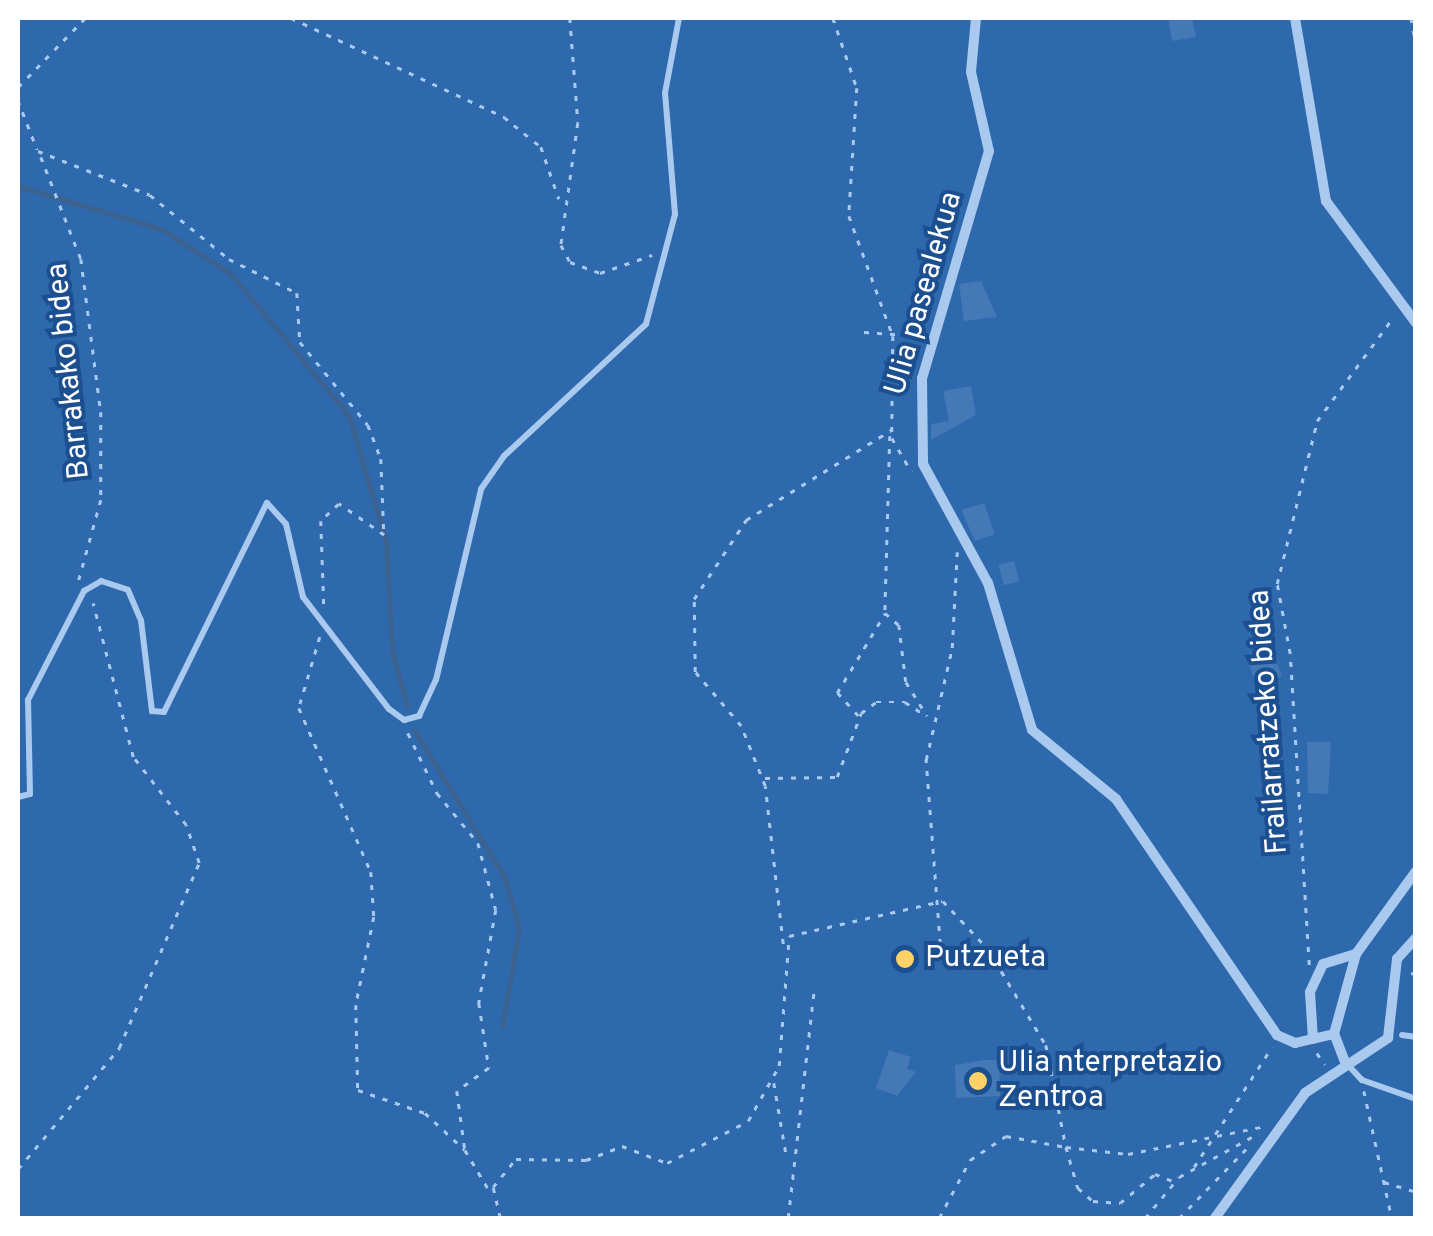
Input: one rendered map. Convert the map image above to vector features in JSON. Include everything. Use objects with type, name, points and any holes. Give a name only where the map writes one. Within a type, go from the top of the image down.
[{"type":"street","name":"Ulia pasealekua","points":[[976,18],[971,72],[988,151],[933,336],[916,424],[936,491],[988,584],[1032,730],[1116,798],[1256,1010],[1295,1043]]},
{"type":"street","points":[[1295,18],[1310,78],[1314,168],[1399,312],[1416,322]]},
{"type":"street","points":[[1345,1062],[1334,1034],[1356,954],[1416,871]]},
{"type":"street","points":[[1215,1218],[1274,1125],[1305,1093],[1345,1062],[1388,1038],[1397,959],[1416,938]]},
{"type":"street","points":[[1312,1039],[1310,992],[1323,964],[1356,954]]},
{"type":"street","points":[[1295,1043],[1334,1034]]},
{"type":"lane","points":[[18,797],[30,794],[28,700],[84,591],[100,581],[128,590],[141,620],[152,711],[164,712],[242,562],[256,512],[279,508],[304,597],[404,720],[428,704],[462,538],[495,465],[646,324],[675,214],[665,93],[679,18]]},
{"type":"lane","points":[[1402,1035],[1416,1037]]},
{"type":"lane","points":[[1345,1062],[1362,1080],[1416,1099]]},
{"type":"path","points":[[18,87],[86,18]]},
{"type":"path","points":[[291,18],[504,117],[540,148],[560,206]]},
{"type":"path","points":[[570,18],[578,123],[560,206],[561,245],[580,270],[633,266],[660,248]]},
{"type":"path","points":[[833,18],[857,88],[848,216],[892,336],[885,613],[837,693],[859,716]]},
{"type":"path","points":[[1411,18],[1416,44]]},
{"type":"path","name":"Barrakako bidea","points":[[18,100],[70,215],[96,361],[104,460],[80,567],[84,591],[110,642],[133,757],[186,825],[200,863],[119,1048],[18,1168]]},
{"type":"path","name":"Frailarratzeko bidea","points":[[1323,964],[1306,966],[1293,684],[1277,584],[1309,442],[1376,331],[1399,312]]},
{"type":"path","points":[[864,332],[933,336]]},
{"type":"path","points":[[891,430],[903,462],[936,491]]},
{"type":"path","points":[[788,1167],[774,1082],[786,909],[762,779],[741,726],[696,672],[694,600],[746,520],[891,430]]},
{"type":"path","points":[[941,957],[942,901],[925,795],[929,718],[952,648],[958,536]]},
{"type":"path","points":[[885,613],[899,625],[906,682],[929,718]]},
{"type":"path","points":[[762,779],[836,777],[859,716],[882,700],[929,718]]},
{"type":"path","points":[[404,720],[437,793],[478,843],[496,910],[479,1003],[489,1068],[456,1091],[465,1150],[500,1218]]},
{"type":"path","points":[[783,945],[808,926],[942,901]]},
{"type":"path","points":[[942,901],[988,949],[1046,1045],[1067,1116],[1066,1148],[1078,1188],[1092,1201],[1120,1203],[1155,1174],[1175,1182]]},
{"type":"path","points":[[788,1218],[788,1167],[814,990]]},
{"type":"path","points":[[1194,1167],[1273,1046],[1295,1043],[1326,1060],[1305,1093]]},
{"type":"path","points":[[1362,1080],[1392,1218]]},
{"type":"path","points":[[494,1201],[502,1172],[532,1155],[586,1160],[622,1146],[652,1163],[684,1159],[748,1121],[774,1082]]},
{"type":"path","points":[[939,1218],[986,1144],[1024,1136],[1066,1148],[1128,1154],[1274,1125]]},
{"type":"path","points":[[1144,1218],[1175,1182],[1194,1167],[1274,1125]]},
{"type":"path","points":[[1179,1218],[1274,1125]]},
{"type":"path","points":[[1384,1182],[1416,1192]]},
{"type":"shaded area","points":[[18,18],[1415,18],[1415,1218],[18,1218]]},
{"type":"building","points":[[1168,18],[1192,18],[1196,37],[1172,41]]},
{"type":"building","points":[[981,281],[997,317],[964,321],[959,284]]},
{"type":"building","points":[[971,386],[976,415],[931,440],[931,424],[949,421],[943,391]]},
{"type":"building","points":[[984,503],[995,534],[975,541],[961,510]]},
{"type":"building","points":[[1014,561],[1019,581],[1004,585],[998,565]]},
{"type":"building","points":[[1272,649],[1282,676],[1257,685],[1247,658]]},
{"type":"building","points":[[1307,742],[1331,742],[1328,794],[1308,793]]},
{"type":"building","points":[[889,1050],[911,1057],[907,1069],[916,1072],[897,1096],[876,1088]]},
{"type":"building","name":"Ulia nterpretazio Zentroa","points":[[999,1060],[1000,1096],[956,1098],[955,1065]]},
{"type":"waterway","points":[[18,186],[161,229],[230,273],[349,416],[386,542],[392,650],[407,706]]},
{"type":"waterway","points":[[414,730],[505,878],[519,929],[502,1027]]},
{"type":"place","name":"Putzueta","points":[[905,959]]},
{"type":"place","name":"Ulia nterpretazio Zentroa","points":[[978,1081]]}]
